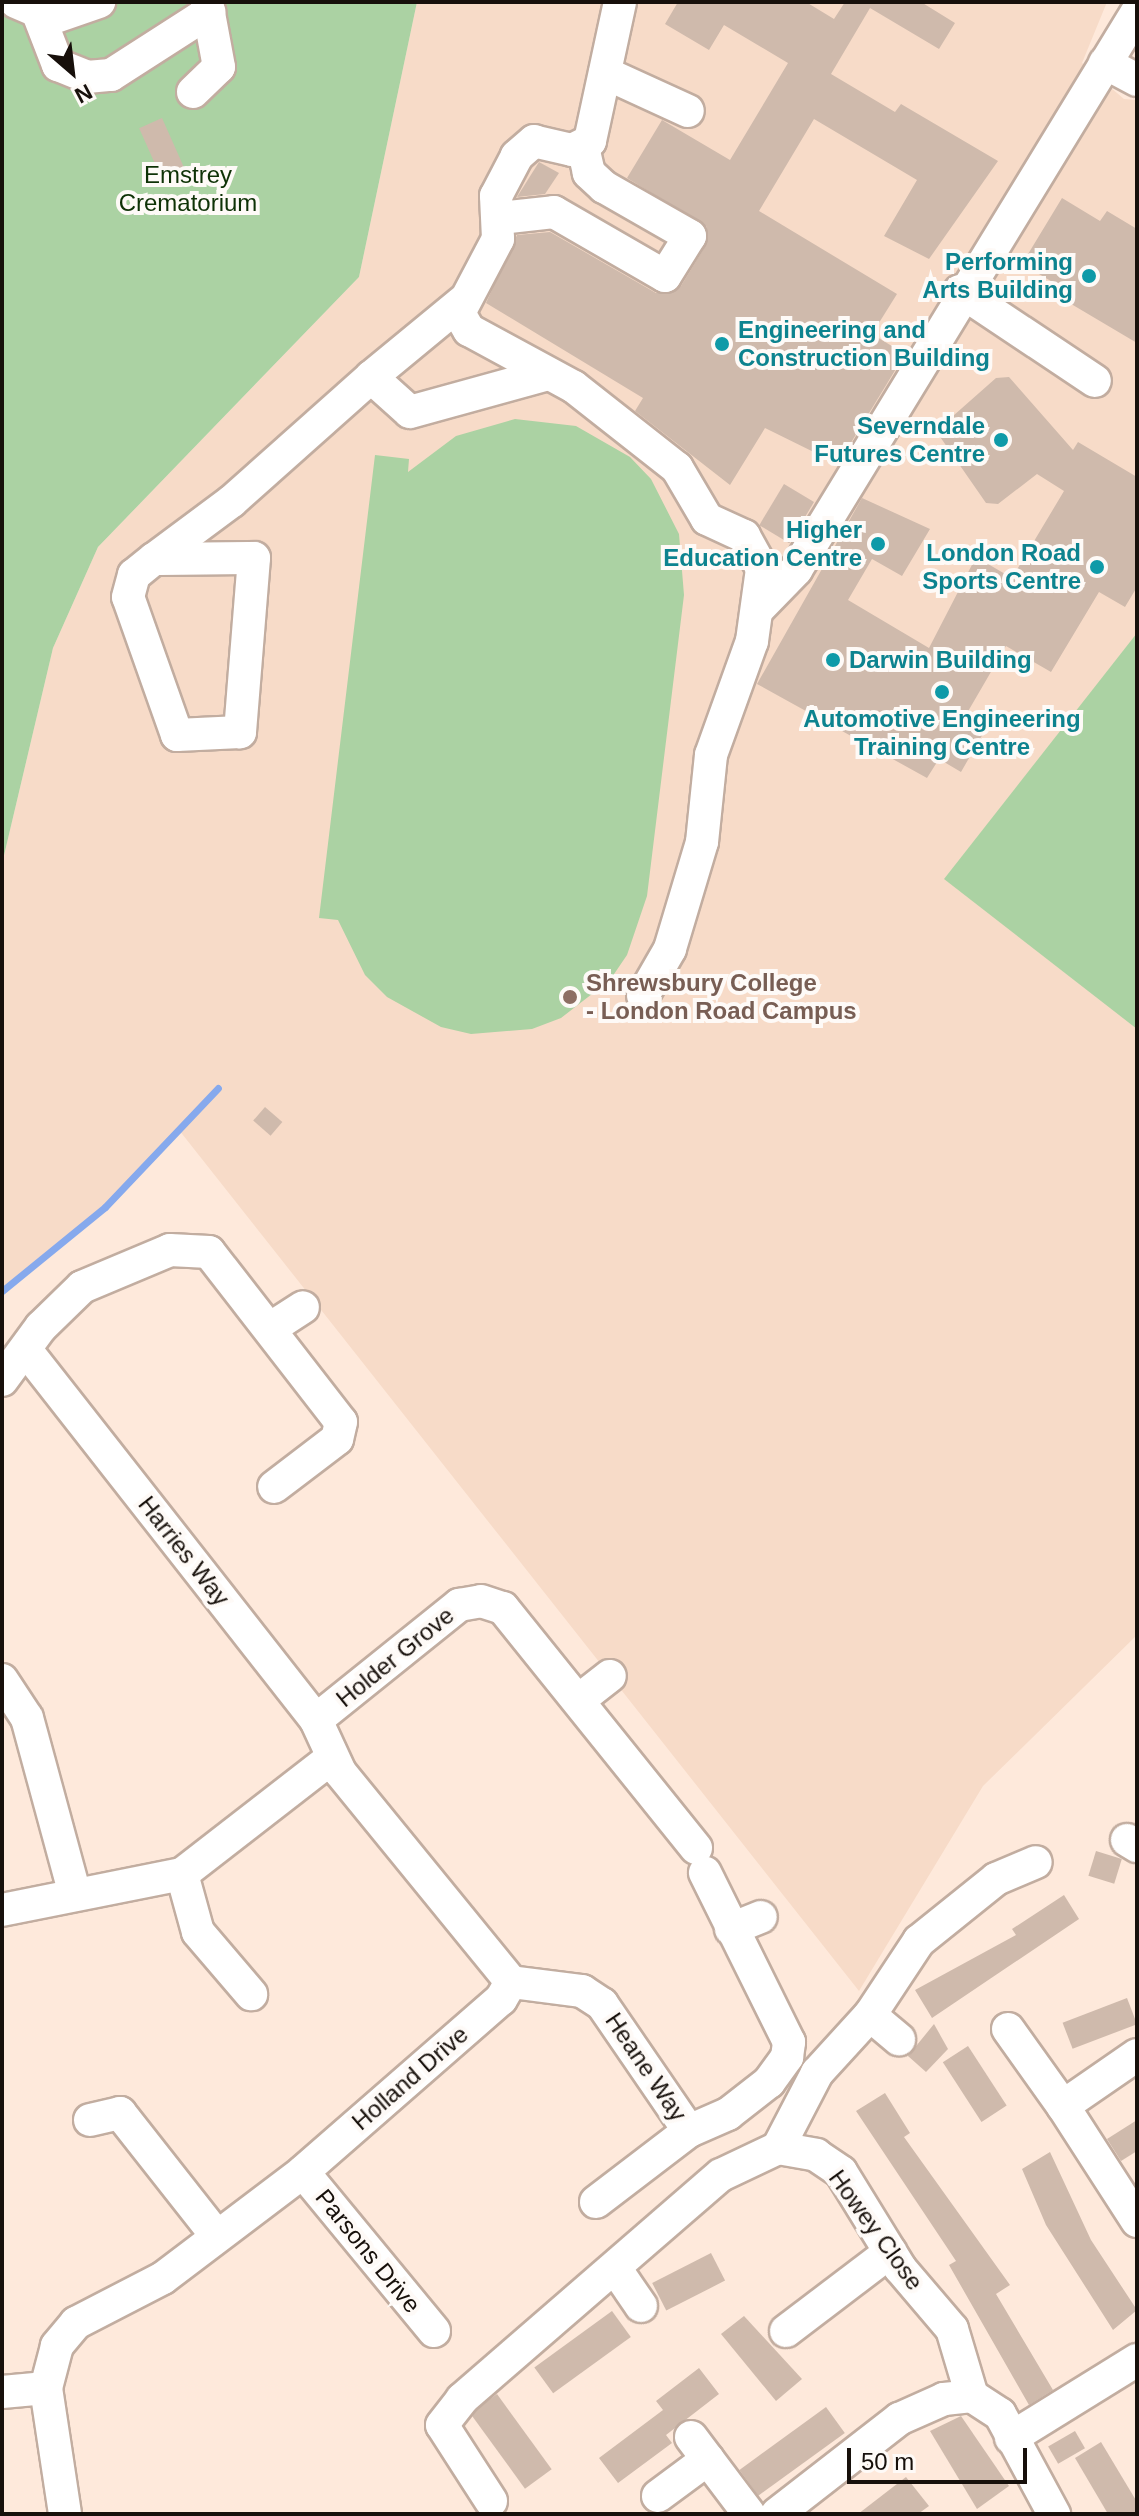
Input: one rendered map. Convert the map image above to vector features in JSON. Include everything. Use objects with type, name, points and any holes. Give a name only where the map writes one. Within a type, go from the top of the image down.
[{"type":"street","points":[[2,14],[9,2]]},
{"type":"street","points":[[99,2],[27,9],[58,65],[87,77],[111,75],[208,7],[219,67],[193,92]]},
{"type":"street","points":[[500,218],[554,212],[665,276],[690,236],[604,187],[589,173],[583,148],[605,73],[620,2]]},
{"type":"street","points":[[760,607],[796,570],[960,291],[1137,12]]},
{"type":"street","points":[[1105,63],[1137,80]]},
{"type":"street","points":[[605,73],[688,111]]},
{"type":"street","points":[[154,559],[254,558],[240,732],[177,735],[128,597],[134,575],[154,559],[232,501],[371,377],[462,302],[498,239],[498,186],[525,146],[540,141],[583,148]]},
{"type":"street","points":[[960,291],[1095,381]]},
{"type":"street","points":[[462,302],[460,322],[469,330],[548,374],[677,468],[707,519],[744,536],[762,569],[760,607],[718,727],[702,842],[672,942],[643,996]]},
{"type":"street","points":[[371,377],[410,412],[548,374]]},
{"type":"street","points":[[2,1380],[82,1287],[170,1250],[209,1252],[341,1422],[337,1439],[274,1487]]},
{"type":"street","points":[[271,1328],[303,1307]]},
{"type":"street","name":"Harries Way","points":[[26,1350],[316,1720],[330,1759]]},
{"type":"street","name":"Holder Grove","points":[[316,1720],[459,1605],[481,1601],[503,1608],[607,1735],[700,1860],[731,1929],[789,2042],[787,2057],[769,2082],[699,2126]]},
{"type":"street","points":[[579,1700],[610,1676]]},
{"type":"street","points":[[2,1680],[27,1718],[75,1895]]},
{"type":"street","points":[[2,1910],[182,1874],[330,1759],[511,1982]]},
{"type":"street","points":[[491,2501],[442,2425],[462,2399],[721,2175],[778,2148],[817,2073],[870,2015],[898,1968],[919,1941],[996,1879],[1036,1862]]},
{"type":"street","points":[[182,1874],[198,1932],[251,1994]]},
{"type":"street","points":[[731,1929],[761,1917]]},
{"type":"street","name":"Heane Way","points":[[511,1982],[582,1991],[602,2004],[699,2126]]},
{"type":"street","name":"Holland Drive","points":[[65,2514],[46,2388],[57,2346],[76,2323],[163,2278],[303,2172],[501,1999],[511,1982]]},
{"type":"street","points":[[870,2015],[899,2039]]},
{"type":"street","points":[[1008,2029],[1063,2106],[1137,2221]]},
{"type":"street","points":[[1063,2106],[1137,2055]]},
{"type":"street","points":[[90,2120],[120,2113],[216,2235]]},
{"type":"street","points":[[596,2202],[655,2155],[699,2126]]},
{"type":"street","name":"Howey Close","points":[[778,2148],[816,2155],[841,2172],[890,2252],[952,2329],[972,2396]]},
{"type":"street","name":"Parsons Drive","points":[[303,2172],[434,2331]]},
{"type":"street","points":[[786,2331],[890,2252]]},
{"type":"street","points":[[615,2268],[641,2306]]},
{"type":"street","points":[[1011,2438],[1137,2360]]},
{"type":"street","points":[[2,2392],[46,2388]]},
{"type":"street","points":[[777,2514],[899,2419],[944,2399],[972,2396],[1000,2414],[1054,2514]]},
{"type":"street","points":[[658,2496],[700,2448],[749,2514]]},
{"type":"shaded area","name":"Shrewsbury College - London Road Campus","points":[[417,2],[1107,2],[1082,63],[1124,99],[1137,100],[1137,1635],[983,1786],[859,1991],[179,1130],[105,1207],[2,1291],[2,864],[53,648],[98,547],[359,277]]},
{"type":"green space","name":"Emstrey Crematorium","points":[[2,2],[417,2],[359,277],[98,547],[53,648],[2,864]]},
{"type":"green space","points":[[515,419],[576,426],[630,457],[651,479],[679,534],[684,595],[647,896],[627,955],[610,980],[561,1018],[532,1029],[471,1034],[441,1027],[387,997],[365,975],[338,920],[319,918],[375,455],[409,459],[408,472],[456,436]]},
{"type":"green space","points":[[1137,633],[1137,1029],[944,879]]},
{"type":"building","points":[[678,2],[806,2],[834,19],[845,2],[921,2],[955,23],[939,49],[870,8],[831,74],[895,112],[901,104],[998,161],[929,259],[884,236],[917,180],[814,119],[759,211],[897,294],[872,334],[905,354],[838,464],[765,428],[730,485],[635,411],[643,398],[486,303],[517,235],[550,232],[656,293],[681,286],[706,245],[707,227],[627,178],[662,120],[730,160],[788,63],[724,25],[709,50],[665,24]]},
{"type":"building","points":[[162,118],[187,174],[164,184],[139,128]]},
{"type":"building","points":[[539,162],[559,173],[545,194],[517,197]]},
{"type":"building","name":"Performing Arts Building","points":[[1062,198],[1100,221],[1107,211],[1137,229],[1137,343],[1056,295],[1061,287],[1022,264]]},
{"type":"building","points":[[1009,377],[1073,450],[1078,442],[1137,477],[1137,587],[1125,607],[1099,592],[1051,672],[1006,646],[963,720],[984,732],[961,772],[939,759],[927,778],[757,684],[862,498],[930,529],[902,576],[872,559],[848,600],[929,648],[976,557],[1012,578],[1064,491],[1037,474],[998,504],[986,503],[936,431],[996,378]]},
{"type":"building","points":[[784,484],[814,502],[789,543],[759,525]]},
{"type":"building","points":[[265,1107],[282,1122],[271,1136],[253,1121]]},
{"type":"building","points":[[1096,1851],[1122,1859],[1114,1884],[1088,1876]]},
{"type":"building","points":[[1064,1895],[1079,1919],[932,2018],[915,1990],[1016,1935],[1012,1929]]},
{"type":"building","points":[[1127,1998],[1137,2024],[1073,2049],[1063,2023]]},
{"type":"building","points":[[934,2024],[948,2049],[926,2072],[908,2056]]},
{"type":"building","points":[[968,2046],[1007,2106],[982,2122],[943,2062]]},
{"type":"building","points":[[885,2093],[910,2133],[904,2137],[1010,2285],[996,2294],[1053,2390],[1029,2405],[949,2265],[956,2261],[856,2111]]},
{"type":"building","points":[[1137,2120],[1137,2151],[1121,2161],[1107,2139]]},
{"type":"building","points":[[1050,2152],[1091,2240],[1137,2310],[1113,2330],[1046,2225],[1022,2169]]},
{"type":"building","points":[[711,2253],[725,2281],[666,2311],[652,2283]]},
{"type":"building","points":[[612,2311],[631,2337],[553,2393],[534,2367]]},
{"type":"building","points":[[744,2316],[802,2379],[776,2401],[721,2334]]},
{"type":"building","points":[[699,2368],[719,2394],[666,2435],[672,2443],[618,2483],[599,2458],[663,2410],[656,2401]]},
{"type":"building","points":[[497,2394],[552,2469],[525,2489],[470,2413]]},
{"type":"building","points":[[826,2407],[845,2433],[758,2496],[739,2470]]},
{"type":"building","points":[[961,2416],[1009,2486],[977,2509],[930,2431]]},
{"type":"building","points":[[1075,2431],[1085,2448],[1058,2464],[1048,2446]]},
{"type":"building","points":[[1101,2442],[1137,2502],[1137,2514],[1108,2514],[1075,2458]]},
{"type":"building","points":[[906,2477],[929,2506],[918,2514],[858,2514]]},
{"type":"waterway","points":[[2,1291],[105,1207],[218,1088]]},
{"type":"place","name":"Performing Arts Building","points":[[1089,276]]},
{"type":"place","name":"Engineering and Construction Building","points":[[722,344]]},
{"type":"place","name":"Severndale Futures Centre","points":[[1001,440]]},
{"type":"place","name":"Higher Education Centre","points":[[878,544]]},
{"type":"place","name":"London Road Sports Centre","points":[[1097,567]]},
{"type":"place","name":"Darwin Building","points":[[833,660]]},
{"type":"place","name":"Automotive Engineering Training Centre","points":[[942,692]]},
{"type":"place","name":"Shrewsbury College - London Road Campus","points":[[570,997]]}]
